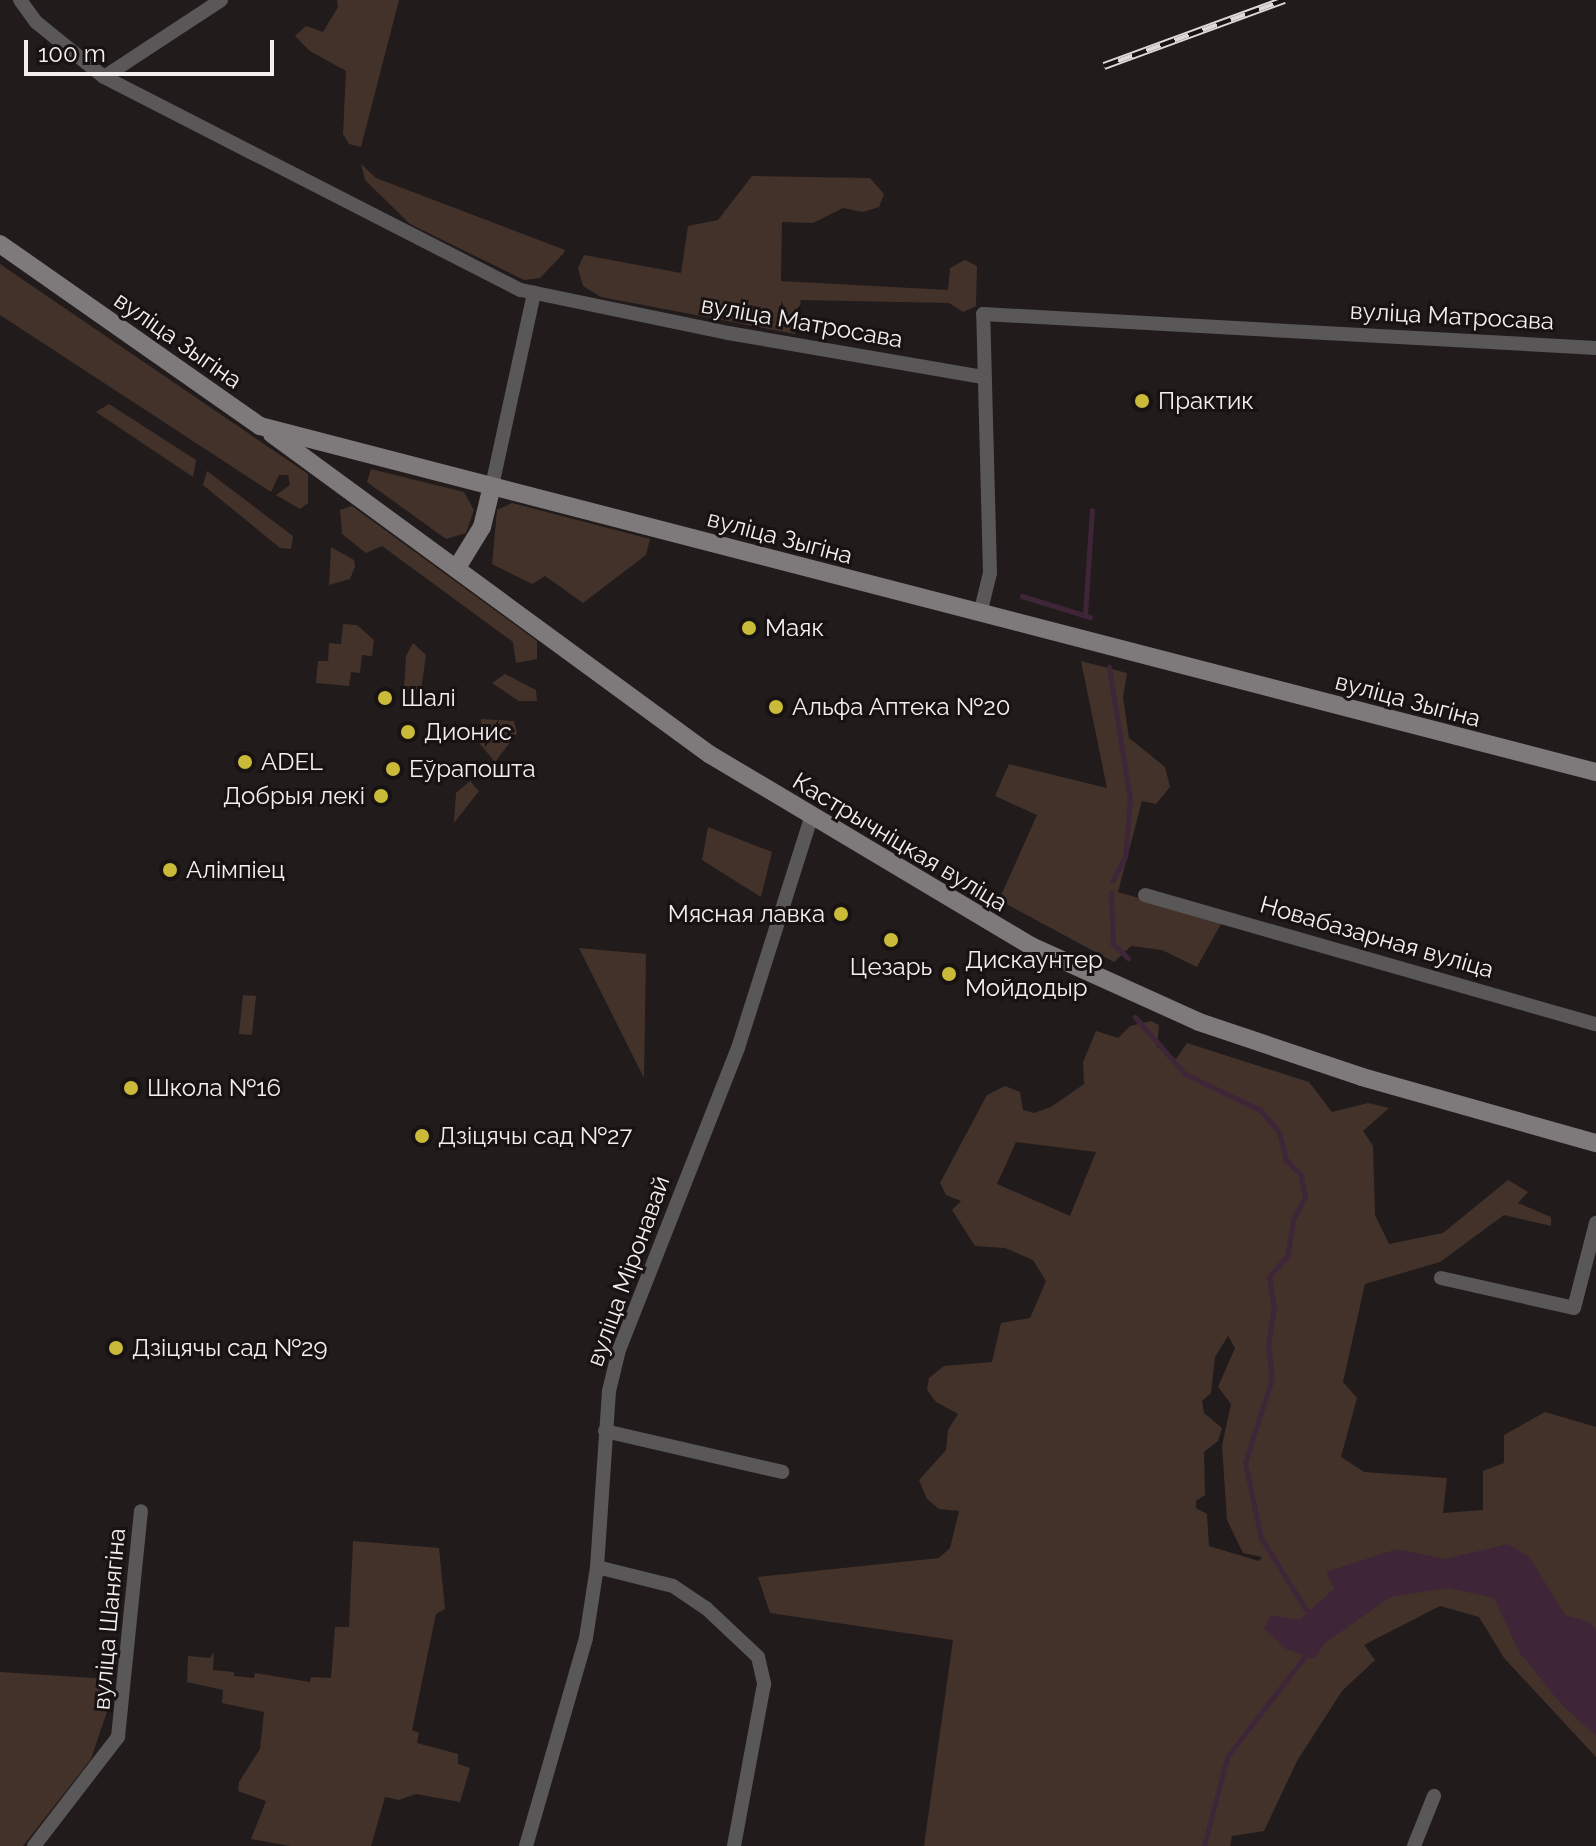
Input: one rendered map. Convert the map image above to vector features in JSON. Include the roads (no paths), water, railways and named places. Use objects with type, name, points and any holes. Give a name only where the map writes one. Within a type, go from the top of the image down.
[{"type":"main road","name":"вуліца Зыгіна","points":[[0,244],[260,426],[1596,772]]},
{"type":"main road","name":"Кастрычніцкая вуліца","points":[[260,426],[458,566],[673,729],[811,818],[1031,946],[1134,995],[1362,1077],[1596,1143]]},
{"type":"main road","points":[[337,479],[350,465],[373,455]]},
{"type":"main road","points":[[458,566],[482,527],[492,486]]},
{"type":"street","name":"вуліца Матросава","points":[[20,0],[36,22],[104,77],[534,293],[984,377],[983,314],[1596,348]]},
{"type":"street","points":[[104,77],[221,0]]},
{"type":"street","points":[[492,486],[534,293]]},
{"type":"street","points":[[980,614],[990,573],[984,377]]},
{"type":"street","name":"вуліца Міронавай","points":[[526,1846],[586,1638],[597,1567],[605,1431],[619,1350],[738,1048],[811,818]]},
{"type":"street","name":"Новабазарная вуліца","points":[[1145,895],[1596,1024]]},
{"type":"street","points":[[1441,1278],[1574,1308],[1596,1223]]},
{"type":"street","points":[[605,1431],[782,1472]]},
{"type":"street","name":"вуліца Шанягіна","points":[[34,1846],[118,1737],[141,1511]]},
{"type":"street","points":[[597,1567],[673,1586],[706,1608],[758,1657],[764,1684],[734,1846]]},
{"type":"street","points":[[1414,1846],[1434,1796]]},
{"type":"waterway","points":[[1085,615],[1092,510]]},
{"type":"waterway","points":[[1022,596],[1090,617]]},
{"type":"waterway","points":[[1109,667],[1130,799],[1125,857],[1112,881]]},
{"type":"waterway","points":[[1111,892],[1113,944],[1128,958]]},
{"type":"waterway","points":[[1135,1017],[1185,1074],[1260,1110],[1279,1132],[1286,1160],[1301,1175],[1305,1197],[1293,1220],[1287,1256],[1269,1277],[1274,1307],[1268,1345],[1272,1378],[1245,1463],[1261,1538],[1310,1616]]},
{"type":"waterway","points":[[1204,1846],[1227,1757],[1309,1651]]},
{"type":"railway","points":[[1104,66],[1284,0]]},
{"type":"place","name":"Практик","points":[[1142,401]]},
{"type":"place","name":"Маяк","points":[[749,628]]},
{"type":"place","name":"Шалі","points":[[385,698]]},
{"type":"place","name":"Альфа Аптека №20","points":[[776,707]]},
{"type":"place","name":"Дионис","points":[[408,732]]},
{"type":"place","name":"ADEL","points":[[245,762]]},
{"type":"place","name":"Еўрапошта","points":[[393,769]]},
{"type":"place","name":"Добрыя лекі","points":[[381,796]]},
{"type":"place","name":"Алімпіец","points":[[170,870]]},
{"type":"place","name":"Мясная лавка","points":[[841,914]]},
{"type":"place","name":"Цезарь","points":[[891,940]]},
{"type":"place","name":"Дискаунтер Мойдодыр","points":[[949,974]]},
{"type":"place","name":"Школа №16","points":[[131,1088]]},
{"type":"place","name":"Дзіцячы сад №27","points":[[422,1136]]},
{"type":"place","name":"Дзіцячы сад №29","points":[[116,1348]]}]
